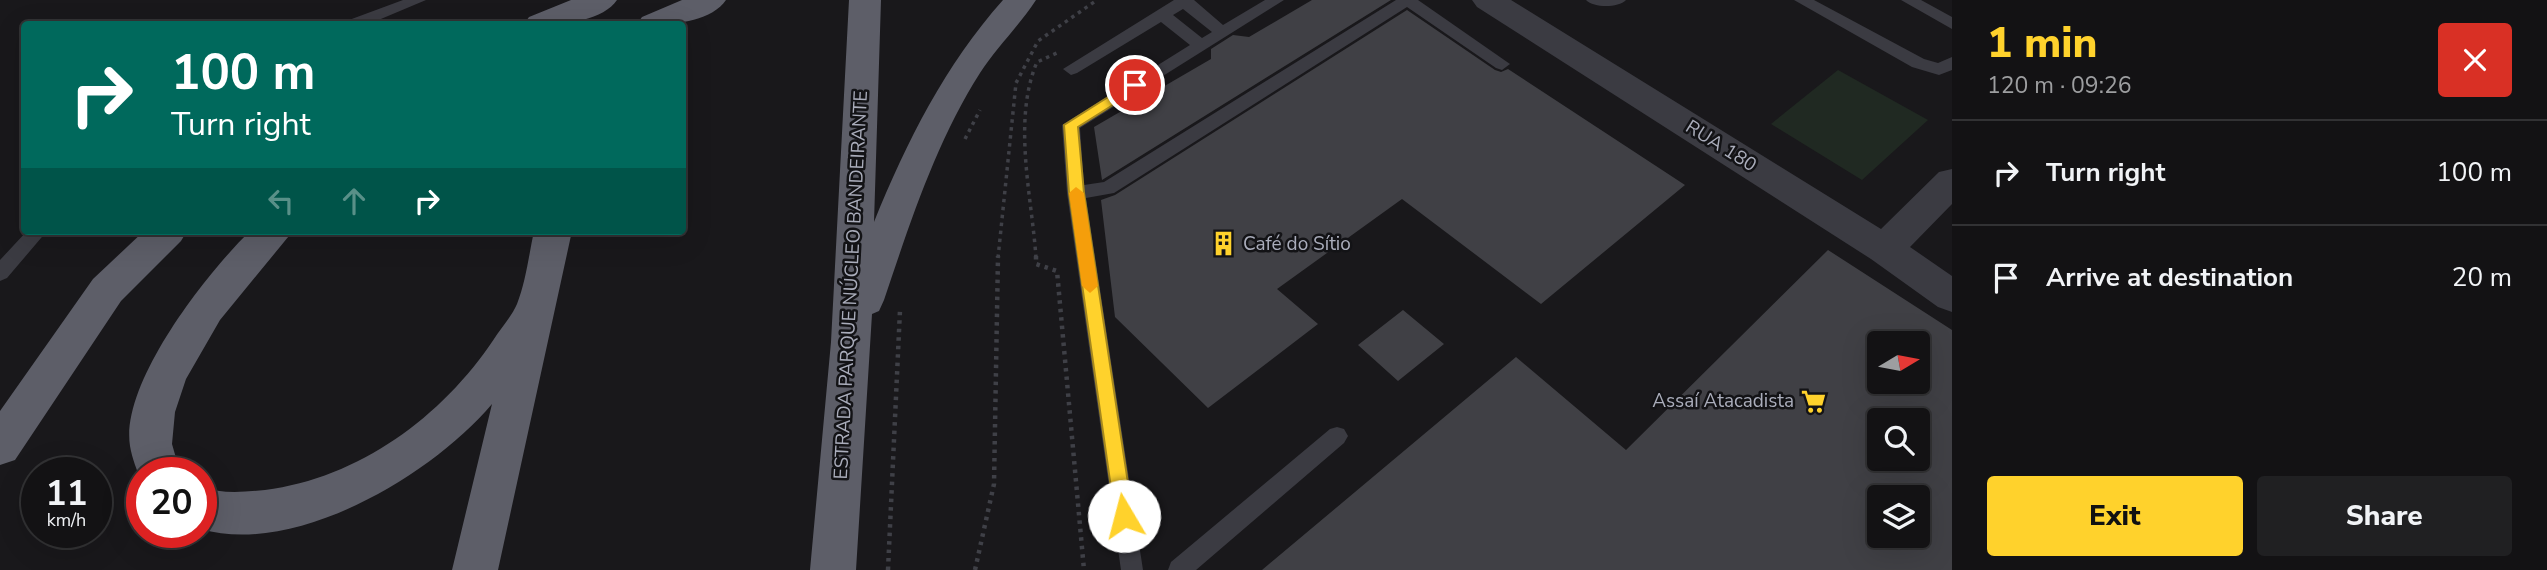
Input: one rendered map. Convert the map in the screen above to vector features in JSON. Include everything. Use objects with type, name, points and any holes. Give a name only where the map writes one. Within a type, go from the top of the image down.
[{"type":"highway","points":[[548,21],[601,0]]},
{"type":"highway","points":[[605,21],[610,0]]},
{"type":"highway","points":[[660,21],[710,0]]},
{"type":"highway","name":"ESTRADA PARQUE NÚCLEO BANDEIRANTE","points":[[833,570],[851,342],[865,0]]},
{"type":"highway","points":[[851,342],[895,212],[940,113],[996,24],[1020,0]]},
{"type":"highway","points":[[0,446],[107,290],[164,235]]},
{"type":"highway","points":[[153,457],[149,446],[155,409],[177,353],[209,304],[270,235]]},
{"type":"highway","points":[[475,570],[552,235]]},
{"type":"highway","points":[[217,509],[255,512],[306,504],[358,484],[403,457],[443,428],[486,382],[534,311]]},
{"type":"street","name":"RUA 180","points":[[1488,0],[1884,249],[1952,296]]},
{"type":"street","points":[[1884,249],[1952,182]]},
{"type":"lane","points":[[363,21],[418,0]]},
{"type":"lane","points":[[1132,570],[1076,193],[1071,125],[1199,44],[1276,0]]},
{"type":"lane","points":[[1076,193],[1108,188],[1407,0],[1502,64]]},
{"type":"lane","points":[[1594,0],[1618,0]]},
{"type":"lane","points":[[1909,0],[1952,24]]},
{"type":"lane","points":[[1072,69],[1185,1],[1222,32]]},
{"type":"lane","points":[[1806,1],[1918,63],[1939,69],[1952,63]]},
{"type":"lane","points":[[1163,15],[1199,44]]},
{"type":"lane","points":[[0,273],[34,235]]},
{"type":"lane","points":[[1179,570],[1337,436]]},
{"type":"path","points":[[975,570],[994,484],[999,231],[1016,83],[1038,41],[1097,0]]},
{"type":"path","points":[[962,142],[970,134],[981,108]]},
{"type":"path","points":[[888,570],[900,300]]},
{"type":"shaded area","points":[[1838,70],[1928,120],[1862,180],[1771,124]]},
{"type":"building","points":[[1312,0],[1391,0],[1102,180],[1094,127],[1211,59],[1211,49],[1233,35],[1249,37]]},
{"type":"building","name":"Café do Sítio","points":[[1407,10],[1495,70],[1501,72],[1508,69],[1685,185],[1541,304],[1402,199],[1277,289],[1318,324],[1208,408],[1115,317],[1101,200],[1115,195]]},
{"type":"building","name":"Assaí Atacadista","points":[[1828,250],[1952,330],[1952,570],[1262,570],[1516,357],[1626,450]]},
{"type":"building","points":[[1403,310],[1444,344],[1398,381],[1358,345]]},
{"type":"slow traffic","points":[[1076,193],[1090,286]]},
{"type":"place","name":"Café do Sítio","points":[[1223,244]]},
{"type":"place","name":"Assaí Atacadista","points":[[1814,401]]},
{"type":"route","points":[[1124,516],[1076,193],[1071,125],[1135,85]]}]
